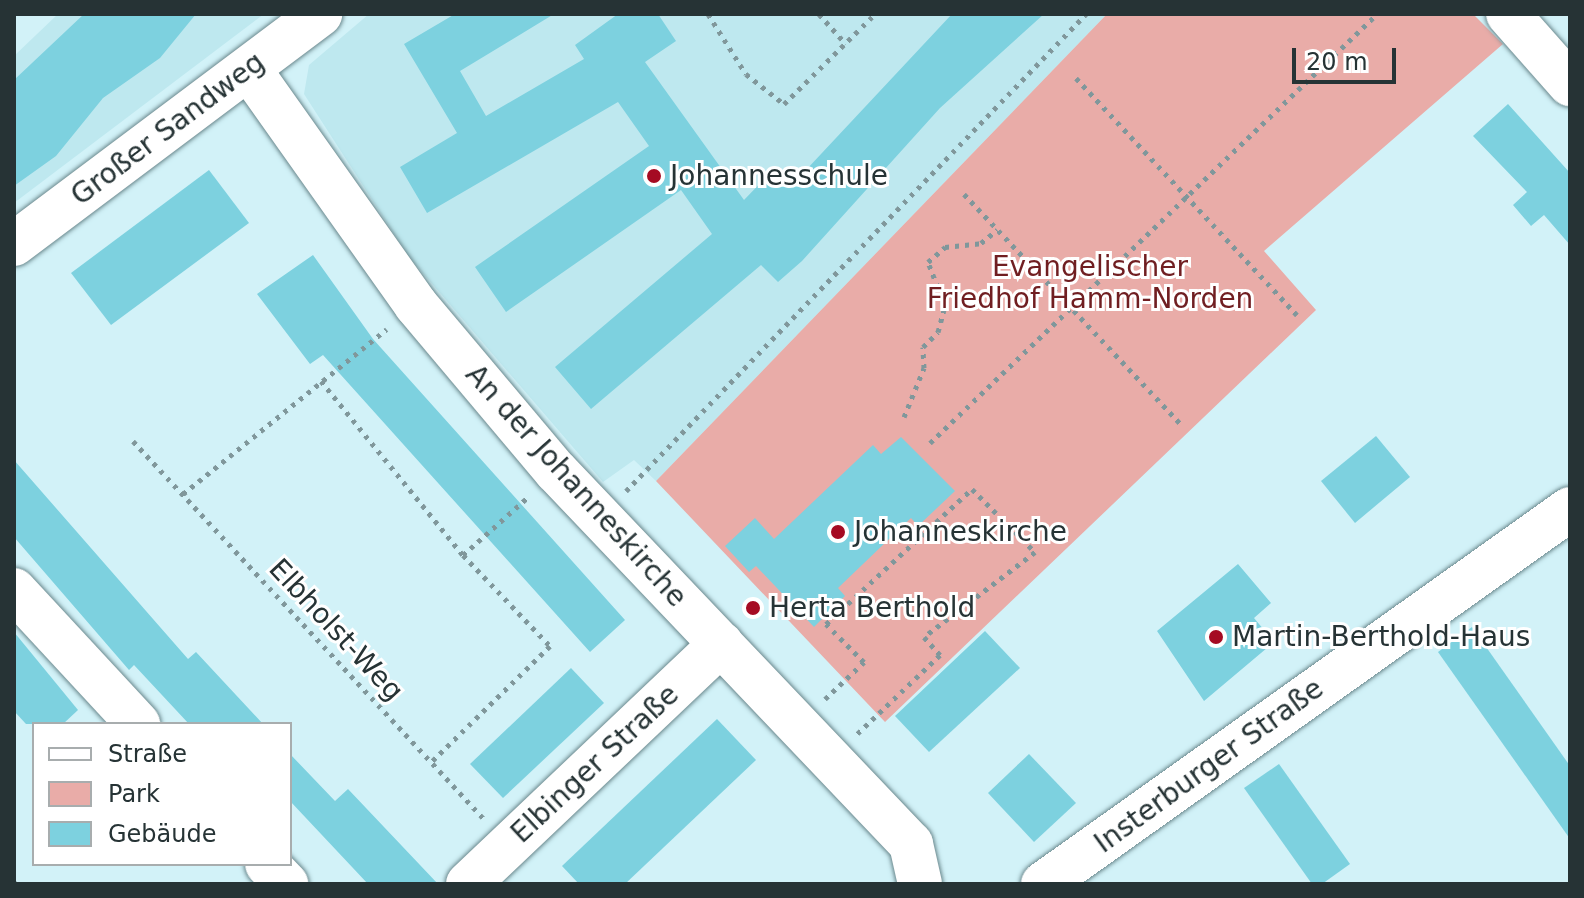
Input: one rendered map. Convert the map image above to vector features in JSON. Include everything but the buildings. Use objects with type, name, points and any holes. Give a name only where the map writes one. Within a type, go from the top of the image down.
[{"type":"street","name":"Großer Sandweg","points":[[14,244],[320,14]]},
{"type":"street","points":[[1508,14],[1570,84]]},
{"type":"street","name":"An der Johanneskirche","points":[[249,69],[416,305],[556,471],[911,844],[920,884]]},
{"type":"street","name":"Insterburger Straße","points":[[1043,884],[1570,509]]},
{"type":"street","points":[[14,590],[136,722]]},
{"type":"street","name":"Elbinger Straße","points":[[468,884],[721,644]]},
{"type":"street","points":[[269,866],[286,884]]},
{"type":"path","points":[[708,14],[746,74],[784,104],[875,14]]},
{"type":"path","points":[[819,14],[846,44]]},
{"type":"path","points":[[600,518],[1086,14]]},
{"type":"path","points":[[930,443],[1377,14]]},
{"type":"path","points":[[1076,78],[1297,315]]},
{"type":"path","points":[[964,194],[1182,425]]},
{"type":"path","points":[[904,417],[924,368],[923,347],[938,332],[945,306],[928,262],[945,247],[981,243],[997,230]]},
{"type":"path","points":[[183,494],[416,305]]},
{"type":"path","points":[[321,381],[463,555],[550,646],[431,762]]},
{"type":"path","name":"Elbholst-Weg","points":[[133,441],[509,846]]},
{"type":"path","points":[[463,555],[556,471]]},
{"type":"path","points":[[799,725],[864,662],[826,624],[972,489],[1035,552],[924,637],[940,655],[831,758]]},
{"type":"shaded area","points":[[58,14],[264,14],[14,203],[14,56]]},
{"type":"shaded area","name":"Johannesschule","points":[[369,14],[1107,14],[656,481],[634,460],[603,482],[409,257],[304,94],[309,65]]},
{"type":"green space","name":"Evangelischer Friedhof Hamm-Norden","points":[[1107,14],[1473,14],[1503,44],[1264,251],[1316,310],[885,722],[656,481]]},
{"type":"place","name":"Johannesschule","points":[[654,176]]},
{"type":"place","name":"Johanneskirche","points":[[838,532]]},
{"type":"place","name":"Herta Berthold","points":[[753,608]]},
{"type":"place","name":"Martin-Berthold-Haus","points":[[1216,637]]}]
